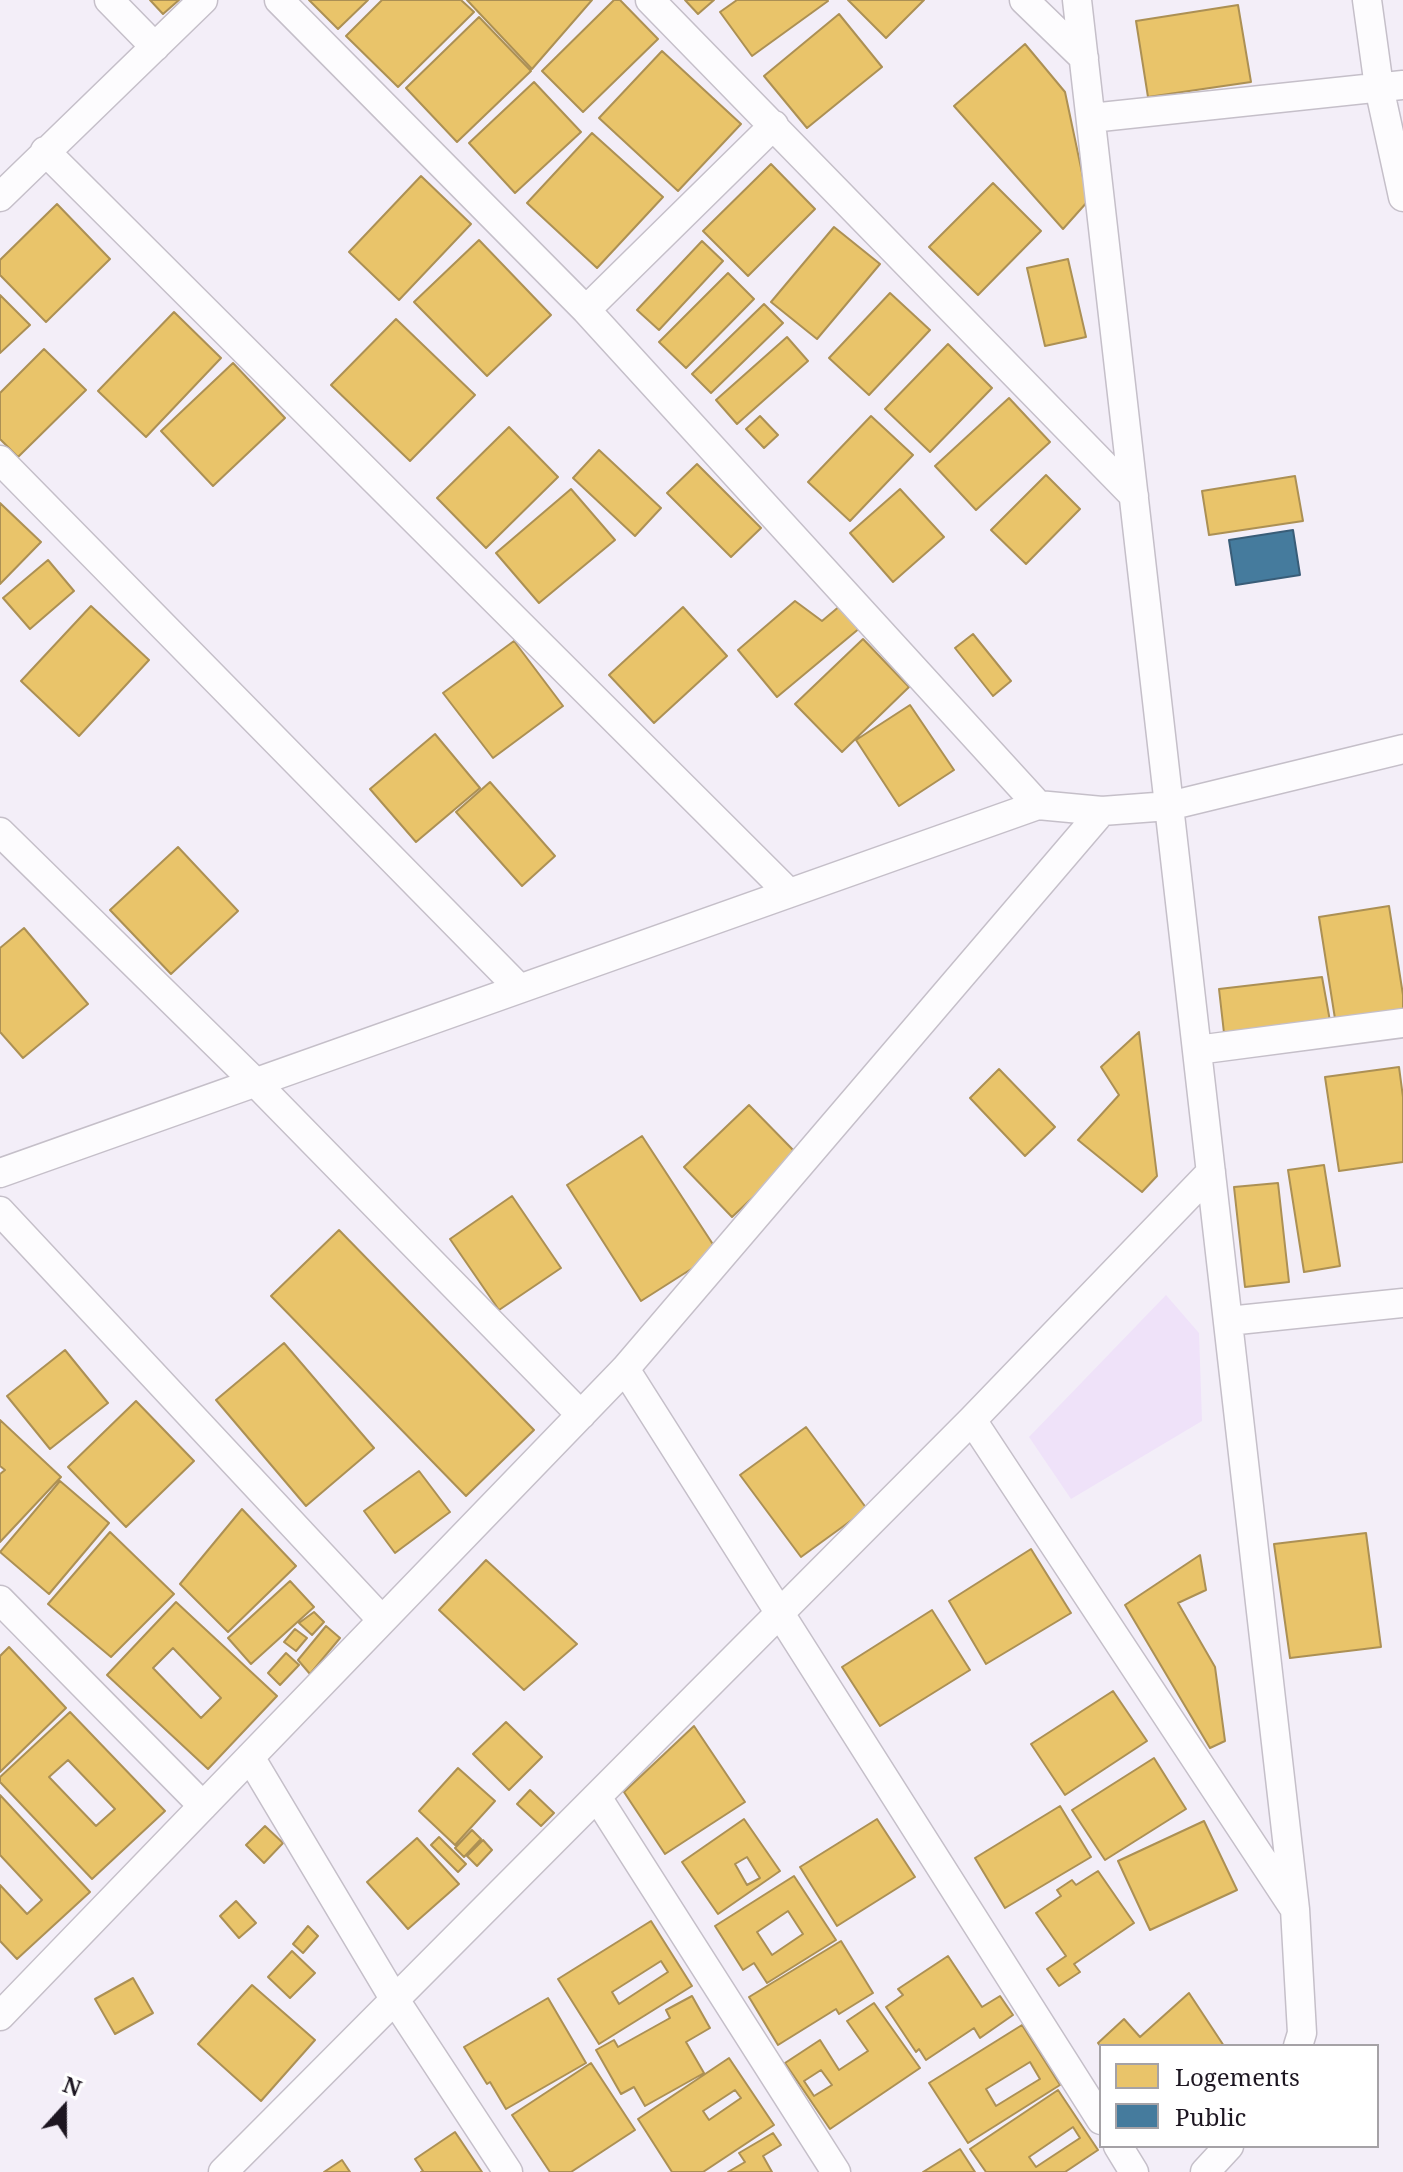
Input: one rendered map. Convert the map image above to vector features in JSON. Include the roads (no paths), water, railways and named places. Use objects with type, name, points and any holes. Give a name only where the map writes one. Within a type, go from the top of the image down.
[{"type":"street","points":[[109,0],[155,47]]},
{"type":"street","points":[[0,197],[203,0]]},
{"type":"street","points":[[279,0],[586,310],[1038,805]]},
{"type":"street","points":[[650,0],[1134,496]]},
{"type":"street","points":[[1024,0],[1084,58]]},
{"type":"street","points":[[1077,0],[1295,1909],[1302,2033],[1299,2044]]},
{"type":"street","points":[[1367,0],[1391,86],[1403,197]]},
{"type":"street","points":[[1091,118],[1391,86]]},
{"type":"street","points":[[586,310],[774,125]]},
{"type":"street","points":[[45,151],[788,892]]},
{"type":"street","points":[[0,460],[519,988]]},
{"type":"street","points":[[0,1173],[1038,805],[1102,811],[1169,806],[1403,749]]},
{"type":"street","points":[[6,1997],[203,1806],[625,1369],[1102,811]]},
{"type":"street","points":[[0,832],[255,1082],[581,1415]]},
{"type":"street","points":[[1197,1050],[1403,1023]]},
{"type":"street","points":[[223,2172],[972,1420],[1211,1172]]},
{"type":"street","points":[[0,1211],[382,1620]]},
{"type":"street","points":[[1228,1321],[1403,1303]]},
{"type":"street","points":[[625,1369],[1099,2117]]},
{"type":"street","points":[[972,1420],[1295,1909]]},
{"type":"street","points":[[0,1600],[203,1806]]},
{"type":"street","points":[[250,1757],[395,2000],[508,2172]]},
{"type":"street","points":[[597,1797],[836,2172]]},
{"type":"street","points":[[1119,2148],[1134,2172]]},
{"type":"street","points":[[1205,2172],[1227,2148]]}]
